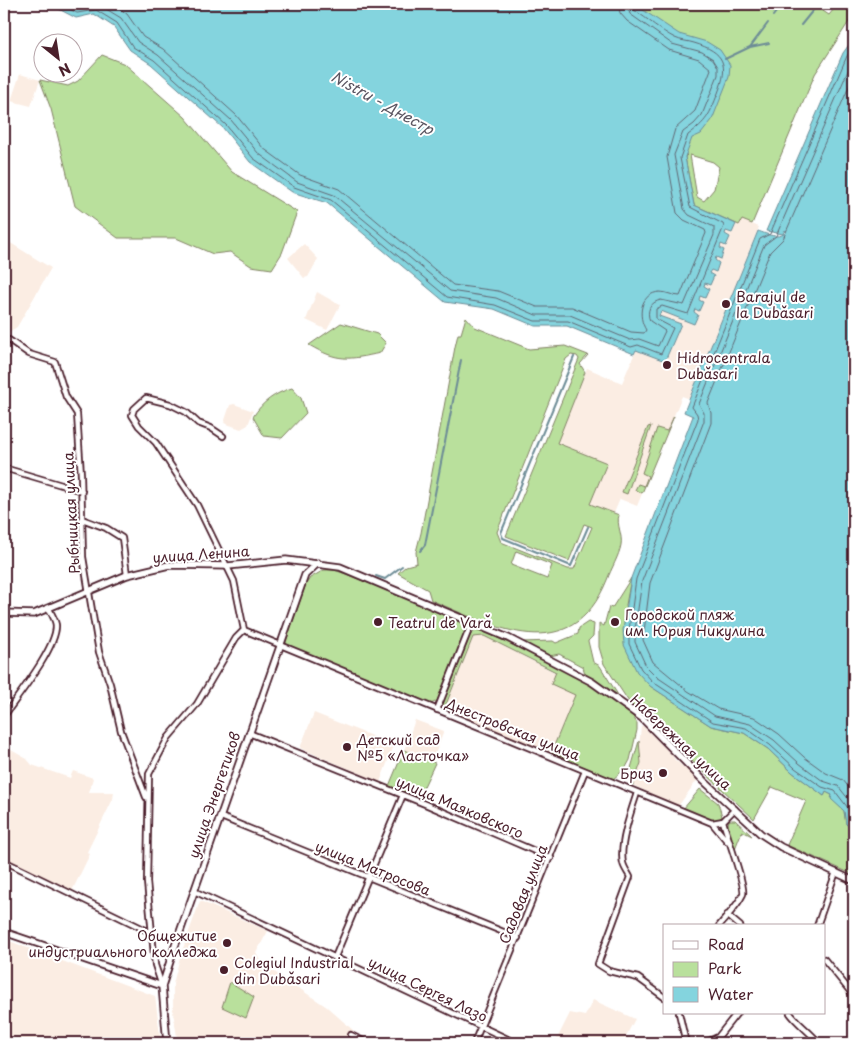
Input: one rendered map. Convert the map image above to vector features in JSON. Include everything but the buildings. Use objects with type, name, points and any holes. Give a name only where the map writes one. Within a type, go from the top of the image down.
[{"type":"street","name":"Рыбницкая улица","points":[[6,341],[29,354],[55,362],[66,397],[76,414],[82,491],[83,557],[98,652],[110,684],[121,731],[147,801]]},
{"type":"street","points":[[162,986],[155,965],[147,882],[149,774],[168,738],[197,704],[236,638],[244,630],[239,599],[228,566],[216,548],[196,505],[174,468],[156,443],[133,418],[134,409],[146,398],[170,404],[186,412],[198,424],[211,428],[223,436]]},
{"type":"street","points":[[4,468],[82,491]]},
{"type":"street","points":[[82,519],[106,528],[122,538],[127,575]]},
{"type":"street","name":"улица Ленина","points":[[4,613],[34,614],[127,575],[170,565],[228,566],[279,560],[318,563]]},
{"type":"street","name":"Набережная улица","points":[[318,563],[340,567],[360,574],[472,622],[508,638],[605,690],[648,724],[704,781],[771,841],[854,881]]},
{"type":"street","name":"улица Энергетиков","points":[[167,1043],[162,986],[305,575],[318,563]]},
{"type":"street","points":[[4,716],[45,656],[56,629],[56,622],[49,608]]},
{"type":"street","points":[[437,710],[472,622]]},
{"type":"street","name":"Днестровская улица","points":[[244,630],[712,823]]},
{"type":"street","name":"улица Маяковского","points":[[249,733],[403,795],[551,858]]},
{"type":"street","name":"Садовая улица","points":[[474,1043],[585,771]]},
{"type":"street","points":[[637,793],[628,821],[623,855],[623,864],[630,877],[598,964],[609,971],[638,978],[663,996]]},
{"type":"street","points":[[335,957],[403,795]]},
{"type":"street","points":[[712,823],[723,821],[734,809]]},
{"type":"street","name":"улица Матросова","points":[[221,817],[518,938]]},
{"type":"street","points":[[721,924],[744,892],[723,821]]},
{"type":"street","points":[[712,823],[728,841]]},
{"type":"street","points":[[4,861],[152,934]]},
{"type":"street","points":[[817,924],[836,872]]},
{"type":"street","name":"улица Сергея Лазо","points":[[194,891],[516,1043]]},
{"type":"street","points":[[727,916],[737,924]]},
{"type":"street","points":[[4,932],[162,986]]},
{"type":"street","points":[[826,961],[854,996]]},
{"type":"street","points":[[679,1014],[685,1042]]},
{"type":"street","points":[[705,1043],[718,1037],[736,1014]]},
{"type":"street","points":[[791,1014],[794,1019],[806,1027],[819,1043]]},
{"type":"street","points":[[351,1035],[367,1043]]},
{"type":"shaded area","points":[[20,74],[32,78],[32,82],[39,82],[31,106],[11,101]]},
{"type":"shaded area","name":"Hidrocentrala Dubăsari","points":[[742,220],[759,227],[690,399],[682,396],[637,506],[620,499],[614,513],[590,504],[607,463],[557,443],[587,368],[622,383],[636,350],[661,310],[694,323],[698,315],[693,312],[700,296],[708,289],[704,286],[705,283],[714,276],[709,273],[719,263],[714,260],[724,250],[720,248],[721,244],[730,237],[725,234],[726,231],[732,233],[736,224],[739,225]]},
{"type":"shaded area","points":[[4,239],[51,268],[17,327],[4,335]]},
{"type":"shaded area","points":[[304,244],[318,259],[308,277],[304,278],[288,258]]},
{"type":"shaded area","points":[[317,292],[340,305],[327,330],[306,320]]},
{"type":"shaded area","points":[[234,404],[253,411],[248,425],[241,429],[224,423],[230,405]]},
{"type":"shaded area","points":[[484,636],[556,673],[575,695],[551,753],[446,710],[445,707],[473,637]]},
{"type":"shaded area","name":"Детский сад №5 «Ласточка»","points":[[314,713],[394,745],[380,782],[300,748]]},
{"type":"shaded area","points":[[415,720],[444,731],[432,762],[404,750]]},
{"type":"shaded area","points":[[641,726],[675,760],[698,779],[679,805],[673,805],[633,785],[641,763],[639,747]]},
{"type":"shaded area","points":[[4,746],[27,759],[32,765],[70,778],[73,771],[93,778],[89,792],[114,792],[113,799],[87,852],[90,854],[72,891],[4,859]]},
{"type":"shaded area","name":"Colegiul Industrial din Dubăsari","points":[[200,901],[268,931],[256,953],[261,963],[327,1007],[354,1031],[348,1038],[354,1043],[178,1043],[173,1012],[173,984],[180,957]]},
{"type":"shaded area","points":[[4,939],[155,996],[161,1043],[4,1043]]},
{"type":"shaded area","points":[[593,1000],[635,1019],[626,1036],[637,1043],[555,1043],[570,1013],[585,1016]]},
{"type":"green space","points":[[289,4],[828,4],[823,11],[829,15],[838,4],[854,4],[854,14],[815,74],[752,224],[742,220],[739,225],[694,205],[685,157],[687,155]],"holes":[[[690,155],[713,162],[719,167],[714,189],[704,201],[697,197]]]},
{"type":"green space","points":[[102,55],[125,64],[185,117],[232,172],[297,212],[282,253],[272,269],[251,266],[230,252],[213,254],[176,238],[118,238],[75,206],[51,109],[41,82],[68,86],[76,82],[82,82],[82,77]]},
{"type":"green space","points":[[466,317],[475,327],[529,349],[565,346],[588,355],[580,364],[585,372],[557,443],[607,463],[590,504],[619,515],[621,545],[619,554],[592,608],[573,624],[552,633],[529,634],[480,621],[431,600],[428,590],[398,573],[406,566],[417,563],[416,552],[455,347],[458,334],[461,334]],"holes":[[[571,355],[577,356],[579,359],[506,536],[569,561],[584,524],[592,527],[574,569],[568,569],[501,542],[497,532],[566,359]],[[516,551],[552,565],[547,579],[511,565]]]},
{"type":"green space","points":[[341,323],[377,334],[386,343],[380,353],[352,358],[336,357],[309,345]]},
{"type":"green space","points":[[292,388],[301,398],[306,413],[282,438],[264,436],[253,417],[269,399]]},
{"type":"green space","points":[[674,416],[642,493],[635,490],[638,484],[644,486],[648,476],[642,473],[657,428],[667,431]]},
{"type":"green space","points":[[651,426],[627,494],[622,492],[648,427]]},
{"type":"green space","points":[[324,570],[334,570],[346,574],[462,621],[466,630],[437,701],[431,704],[287,646],[286,642],[306,584],[310,578]]},
{"type":"green space","points":[[631,578],[626,605],[650,686],[711,726],[744,733],[768,749],[792,772],[824,796],[826,792],[832,795],[832,799],[844,811],[846,824],[854,830],[854,875],[787,845],[806,801],[772,787],[754,819],[629,702],[604,664],[599,647],[599,623],[604,626],[609,607],[612,608]]},
{"type":"green space","points":[[588,622],[594,624],[593,636],[588,641],[593,662],[600,666],[618,695],[585,674],[583,667],[559,654],[550,656],[521,642],[553,641],[556,643],[578,634],[579,628]]},
{"type":"green space","points":[[479,629],[589,682],[632,715],[637,723],[637,730],[630,760],[625,769],[613,779],[551,753],[575,695],[551,684],[556,672],[484,636],[473,637],[445,707],[442,704],[471,634]]},
{"type":"green space","points":[[639,741],[641,763],[633,785],[629,775]]},
{"type":"green space","points":[[404,750],[435,763],[419,797],[389,786]]},
{"type":"green space","points":[[700,789],[718,803],[722,816],[718,821],[704,818],[683,809]]},
{"type":"green space","points":[[729,820],[735,820],[752,836],[742,831],[734,851],[727,829]]},
{"type":"green space","points":[[230,982],[254,997],[246,1018],[222,1007]]},
{"type":"water","name":"Nistru - Днестр","points":[[49,4],[634,4],[679,34],[707,42],[720,50],[730,65],[729,77],[712,120],[701,134],[692,138],[685,157],[694,205],[736,224],[732,233],[726,231],[725,234],[730,237],[726,246],[721,244],[720,248],[724,250],[721,259],[716,257],[715,260],[719,263],[716,272],[711,270],[709,273],[714,276],[710,285],[705,283],[704,286],[709,289],[705,298],[700,296],[699,300],[703,302],[699,311],[695,309],[694,312],[698,315],[694,324],[661,311],[659,316],[681,324],[665,361],[636,350],[634,354],[567,326],[535,326],[494,309],[445,302],[327,203],[292,192],[250,162],[223,128],[151,64],[130,50],[114,27],[94,14],[76,18]]},
{"type":"water","points":[[854,38],[854,830],[846,824],[844,811],[831,799],[832,795],[826,792],[824,796],[792,772],[768,749],[744,733],[711,726],[650,686],[637,672],[624,645],[623,630],[631,578],[693,416],[684,412],[758,231],[776,236],[783,234],[766,231],[843,53]]},
{"type":"waterway","points":[[773,16],[782,4]]},
{"type":"waterway","points":[[801,25],[818,4]]},
{"type":"waterway","points":[[725,59],[750,47],[768,23]]},
{"type":"waterway","points":[[750,47],[769,43]]},
{"type":"waterway","points":[[574,357],[501,533],[503,538],[571,566],[588,527]]},
{"type":"waterway","points":[[420,551],[425,545],[461,360]]},
{"type":"waterway","points":[[376,576],[385,579],[402,566]]},
{"type":"place","name":"Barajul de la Dubăsari","points":[[726,304]]},
{"type":"place","name":"Hidrocentrala Dubăsari","points":[[667,365]]},
{"type":"place","name":"Teatrul de Vară","points":[[378,622]]},
{"type":"place","name":"Городской пляж им. Юрия Никулина","points":[[615,622]]},
{"type":"place","name":"Детский сад №5 «Ласточка»","points":[[347,747]]},
{"type":"place","name":"Бриз","points":[[663,773]]},
{"type":"place","name":"Общежитие индустриального колледжа","points":[[227,943]]},
{"type":"place","name":"Colegiul Industrial din Dubăsari","points":[[224,970]]}]
